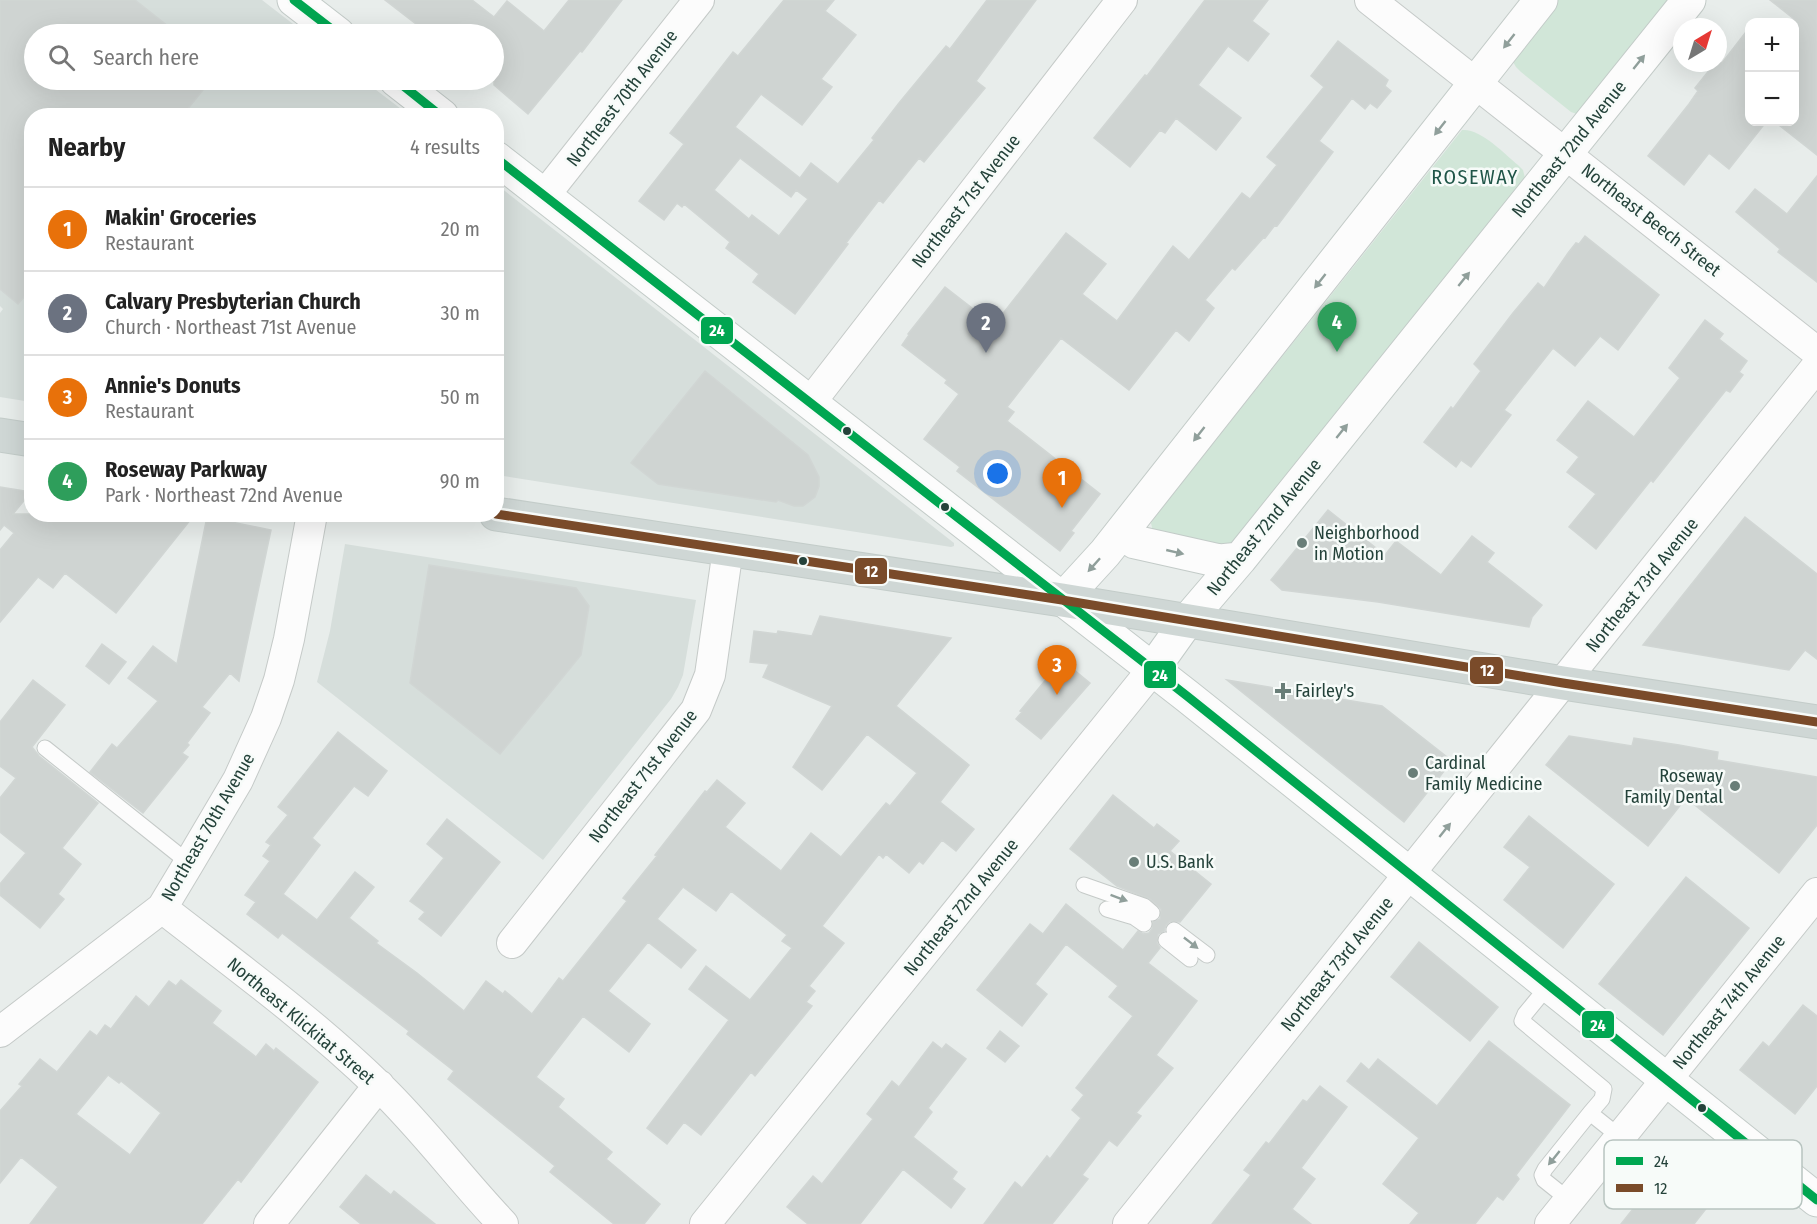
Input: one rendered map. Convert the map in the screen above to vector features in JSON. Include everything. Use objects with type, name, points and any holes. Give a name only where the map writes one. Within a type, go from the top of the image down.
[{"type":"main road","points":[[0,435],[24,439]]},
{"type":"main road","points":[[504,515],[1062,600],[1563,683],[1817,722]]},
{"type":"street","points":[[294,0],[325,24]]},
{"type":"street","name":"Northeast 70th Avenue","points":[[544,195],[699,0]]},
{"type":"street","name":"Northeast 71st Avenue","points":[[810,403],[1122,0]]},
{"type":"street","name":"Northeast Beech Street","points":[[1370,0],[1817,352]]},
{"type":"street","points":[[1062,600],[1098,562],[1541,0]]},
{"type":"street","name":"Northeast 72nd Avenue","points":[[705,1224],[1152,670],[1187,621],[1240,559],[1689,0]]},
{"type":"street","points":[[409,90],[432,108]]},
{"type":"street","points":[[504,164],[1152,670],[1742,1140]]},
{"type":"street","name":"Northeast 73rd Avenue","points":[[1128,1224],[1817,366]]},
{"type":"street","name":"Northeast 70th Avenue","points":[[0,1032],[162,908],[238,780],[266,718],[279,680],[289,639],[311,522]]},
{"type":"street","points":[[1124,529],[1135,542],[1220,561],[1240,559]]},
{"type":"street","name":"Northeast 71st Avenue","points":[[512,943],[696,710],[710,675],[728,549]]},
{"type":"street","name":"Northeast 74th Avenue","points":[[1618,1140],[1817,893]]},
{"type":"street","name":"Northeast Klickitat Street","points":[[162,908],[335,1045],[379,1085],[424,1132],[484,1204],[504,1224]]},
{"type":"street","points":[[269,1224],[379,1085]]},
{"type":"street","name":"Northeast 74th Avenue","points":[[1550,1224],[1604,1157]]},
{"type":"street","points":[[1802,1188],[1817,1200]]},
{"type":"lane","points":[[45,748],[189,863]]},
{"type":"lane","points":[[1084,885],[1144,906],[1148,918],[1134,917],[1107,909]]},
{"type":"lane","points":[[1190,959],[1170,935],[1207,955]]},
{"type":"lane","points":[[1548,986],[1522,1021],[1604,1089],[1602,1099],[1542,1175],[1544,1180],[1569,1200]]},
{"type":"lane","points":[[1590,1113],[1620,1137]]},
{"type":"shaded area","points":[[0,0],[262,0],[293,24],[24,24],[24,90],[376,90],[400,108],[24,108],[24,401],[0,397],[0,313],[3,309],[0,306]]},
{"type":"shaded area","points":[[504,190],[954,543],[951,547],[504,476]]},
{"type":"shaded area","points":[[345,544],[696,600],[683,675],[671,699],[543,860],[317,682],[330,631]]},
{"type":"green space","points":[[1554,0],[1680,0],[1580,115],[1571,112],[1521,72],[1512,60]]},
{"type":"green space","points":[[1462,130],[1477,133],[1492,143],[1523,170],[1525,178],[1234,542],[1224,547],[1153,532],[1151,523],[1155,517]]},
{"type":"building","points":[[0,0],[135,0],[165,24],[24,24],[24,90],[203,90],[188,108],[24,108],[24,297],[18,304],[0,289]]},
{"type":"building","points":[[385,0],[472,0],[494,17],[507,1],[544,31],[569,0],[622,0],[582,52],[580,51],[528,114],[500,90],[504,90],[504,24],[416,24]]},
{"type":"building","points":[[784,0],[834,0],[825,11],[856,35],[821,79],[832,87],[802,125],[761,94],[735,127],[800,178],[811,163],[838,184],[874,140],[872,138],[899,103],[946,46],[950,49],[987,0],[1036,0],[976,81],[985,88],[924,162],[919,158],[883,203],[879,200],[795,314],[753,282],[759,274],[726,248],[730,242],[684,204],[682,207],[677,203],[664,220],[639,201],[684,144],[670,133],[733,52],[738,56]],"holes":[[[740,158],[791,197],[796,190],[808,199],[779,236],[752,215],[749,219],[714,190]]]},
{"type":"building","points":[[1205,0],[1268,0],[1252,21],[1269,34],[1248,61],[1228,46],[1198,85],[1241,118],[1216,150],[1176,118],[1165,133],[1160,130],[1130,167],[1094,138],[1145,75],[1147,76]]},
{"type":"building","points":[[1770,0],[1817,0],[1817,155],[1780,126],[1799,126],[1799,18],[1793,18]]},
{"type":"building","points":[[1745,33],[1745,126],[1763,126],[1729,169],[1709,153],[1684,185],[1648,156],[1689,104],[1698,91],[1695,88],[1708,72],[1727,72],[1727,57]]},
{"type":"building","points":[[1338,41],[1388,80],[1385,86],[1391,91],[1377,108],[1370,103],[1365,109],[1352,98],[1319,141],[1333,152],[1277,226],[1275,225],[1235,270],[1232,268],[1205,300],[1214,308],[1189,341],[1176,330],[1129,390],[1061,338],[1007,407],[1014,412],[1007,421],[1100,494],[1071,531],[1074,533],[1060,551],[957,471],[960,467],[924,439],[959,394],[945,383],[947,380],[902,345],[945,287],[994,325],[1066,233],[1106,264],[1082,294],[1117,321],[1173,246],[1189,260],[1242,193],[1250,199],[1277,165],[1267,157],[1324,87],[1311,76]]},
{"type":"building","points":[[1817,176],[1817,282],[1778,252],[1780,249],[1736,212],[1755,189],[1787,214]]},
{"type":"building","points":[[1585,236],[1659,295],[1618,350],[1600,336],[1575,366],[1553,348],[1504,410],[1511,415],[1471,467],[1461,460],[1456,467],[1424,442],[1451,407],[1453,409],[1481,371],[1474,364],[1513,313],[1538,283],[1544,288],[1568,253]]},
{"type":"building","points":[[1705,320],[1723,334],[1719,339],[1747,361],[1739,372],[1743,375],[1730,392],[1726,390],[1596,549],[1569,527],[1596,494],[1567,472],[1579,457],[1557,440],[1588,401],[1634,437],[1680,378],[1669,368]]},
{"type":"building","points":[[705,371],[808,455],[819,477],[815,497],[803,506],[794,506],[778,500],[776,502],[658,484],[631,463]]},
{"type":"building","points":[[0,487],[24,491],[24,501],[13,514],[24,514],[24,522],[189,522],[116,613],[65,573],[53,588],[38,577],[0,622],[0,550],[14,533],[4,525],[0,530]]},
{"type":"building","points":[[1328,510],[1385,555],[1396,541],[1441,575],[1472,536],[1494,553],[1487,562],[1542,605],[1532,617],[1529,627],[1378,602],[1282,590],[1271,580]]},
{"type":"building","points":[[1745,517],[1817,574],[1817,659],[1805,650],[1789,670],[1643,645]]},
{"type":"building","points":[[206,522],[232,522],[271,530],[239,681],[230,673],[202,707],[210,713],[182,753],[188,757],[143,813],[90,772],[112,744],[117,748],[158,701],[128,678],[153,646],[177,664]]},
{"type":"building","points":[[429,565],[576,588],[589,606],[581,655],[500,754],[410,683]]},
{"type":"building","points":[[820,616],[951,638],[896,706],[969,765],[940,802],[974,829],[956,851],[942,840],[923,864],[919,861],[909,873],[886,854],[883,858],[879,854],[822,926],[844,943],[809,986],[815,991],[806,1002],[812,1006],[755,1076],[751,1072],[701,1135],[684,1122],[667,1144],[647,1128],[729,1020],[689,989],[706,966],[750,1000],[792,948],[782,941],[787,935],[731,891],[716,911],[683,887],[657,919],[696,950],[681,968],[648,942],[608,991],[650,1024],[629,1052],[583,1016],[536,1077],[564,1099],[558,1107],[612,1152],[606,1159],[660,1204],[644,1224],[614,1224],[550,1172],[555,1166],[448,1079],[454,1071],[407,1034],[409,1031],[282,933],[278,938],[247,914],[256,902],[245,895],[270,861],[263,856],[271,845],[266,842],[288,815],[278,807],[338,732],[387,771],[368,796],[354,786],[312,838],[320,845],[283,894],[317,920],[355,872],[374,887],[349,918],[378,941],[376,943],[464,1011],[486,981],[503,994],[505,991],[532,1014],[559,978],[563,981],[627,901],[623,898],[705,791],[707,792],[717,780],[745,803],[725,827],[781,871],[811,833],[841,857],[886,803],[890,806],[917,773],[867,734],[822,790],[793,767],[832,706],[763,677],[769,664],[750,662],[754,631],[777,634],[778,631],[812,636]]},
{"type":"building","points":[[102,644],[126,662],[109,684],[86,666]]},
{"type":"building","points":[[1062,660],[1090,683],[1041,739],[1016,719]]},
{"type":"building","points":[[33,680],[65,705],[32,747],[39,756],[98,803],[62,848],[81,864],[58,894],[64,899],[40,928],[0,895],[0,884],[26,853],[0,832],[0,798],[16,778],[0,766],[0,722]]},
{"type":"building","points":[[1227,680],[1382,706],[1452,761],[1404,822]]},
{"type":"building","points":[[1569,736],[1632,746],[1634,738],[1679,745],[1718,752],[1717,760],[1817,777],[1817,825],[1779,873],[1686,798],[1648,846],[1546,765]]},
{"type":"building","points":[[1113,795],[1154,828],[1157,824],[1179,841],[1170,851],[1211,884],[1180,922],[1170,921],[1164,931],[1158,934],[1157,943],[1160,948],[1148,963],[1197,1001],[1156,1055],[1173,1068],[1136,1113],[1141,1116],[1117,1146],[1109,1140],[1082,1175],[1088,1179],[1052,1224],[984,1224],[1015,1182],[1022,1188],[1047,1156],[1050,1159],[1081,1118],[1072,1110],[1084,1095],[1076,1088],[1133,1016],[1109,997],[1118,986],[1066,944],[1035,984],[1047,994],[1022,1026],[977,990],[1030,924],[1043,934],[1066,904],[1123,950],[1138,931],[1143,934],[1149,933],[1153,922],[1160,919],[1161,909],[1150,899],[1117,886],[1070,849]]},
{"type":"building","points":[[1529,816],[1614,884],[1563,948],[1504,900],[1530,867],[1504,847]]},
{"type":"building","points":[[447,819],[500,862],[441,936],[419,919],[425,912],[410,901],[444,858],[427,844]]},
{"type":"building","points":[[1686,877],[1749,928],[1663,1035],[1599,984]]},
{"type":"building","points":[[1419,942],[1498,1007],[1470,1041],[1391,977]]},
{"type":"building","points":[[181,980],[221,1011],[212,1023],[256,1057],[266,1044],[274,1051],[276,1048],[318,1082],[241,1182],[238,1179],[202,1224],[30,1224],[58,1187],[21,1157],[0,1183],[0,1111],[22,1086],[19,1084],[40,1059],[57,1072],[90,1031],[97,1036],[105,1025],[111,1029],[136,996],[149,1007],[169,981],[176,986]],"holes":[[[108,1075],[119,1083],[121,1081],[161,1113],[130,1155],[76,1114]]]},
{"type":"building","points":[[1803,1005],[1817,1016],[1817,1086],[1795,1114],[1740,1070],[1763,1042],[1769,1047]]},
{"type":"building","points":[[1000,1031],[1019,1046],[1005,1062],[987,1048]]},
{"type":"building","points":[[1489,1041],[1570,1105],[1516,1175],[1519,1179],[1503,1200],[1497,1196],[1475,1224],[1410,1224],[1419,1213],[1383,1184],[1419,1138],[1347,1081],[1361,1063],[1369,1070],[1378,1059],[1437,1106]]},
{"type":"building","points":[[933,1042],[942,1049],[946,1044],[966,1059],[928,1108],[932,1112],[913,1137],[957,1172],[952,1179],[965,1189],[951,1208],[903,1169],[860,1224],[808,1224],[787,1207],[813,1176],[822,1184],[873,1119],[867,1114],[892,1081],[899,1087]]},
{"type":"building","points":[[1320,1086],[1347,1107],[1301,1168],[1315,1179],[1292,1209],[1311,1224],[1212,1224],[1251,1175],[1244,1170],[1266,1142],[1269,1144],[1303,1100],[1307,1102]]},
{"type":"building","points":[[366,1175],[391,1195],[394,1191],[435,1224],[361,1224],[340,1207]]},
{"type":"building","points":[[1633,1209],[1706,1209],[1694,1224],[1621,1224]]},
{"type":"transit line","name":"24","points":[[294,0],[325,24]]},
{"type":"transit line","name":"24","points":[[408,90],[431,108]]},
{"type":"transit line","name":"24","points":[[504,164],[1187,696],[1742,1140]]},
{"type":"transit line","name":"12","points":[[504,515],[1062,600],[1563,683],[1817,722]]},
{"type":"transit line","name":"24","points":[[1802,1188],[1817,1200]]},
{"type":"place","name":"Roseway Parkway","points":[[1337,352]]},
{"type":"place","name":"Calvary Presbyterian Church","points":[[986,353]]},
{"type":"place","name":"Makin' Groceries","points":[[1062,508]]},
{"type":"place","name":"Neighborhood in Motion","points":[[1302,543]]},
{"type":"place","name":"Fairley's","points":[[1283,691]]},
{"type":"place","name":"Annie's Donuts","points":[[1057,695]]},
{"type":"place","name":"Cardinal Family Medicine","points":[[1413,773]]},
{"type":"place","name":"Roseway Family Dental","points":[[1735,786]]},
{"type":"place","name":"U.S. Bank","points":[[1134,862]]},
{"type":"district","name":"ROSEWAY","points":[[1475,177]]}]
